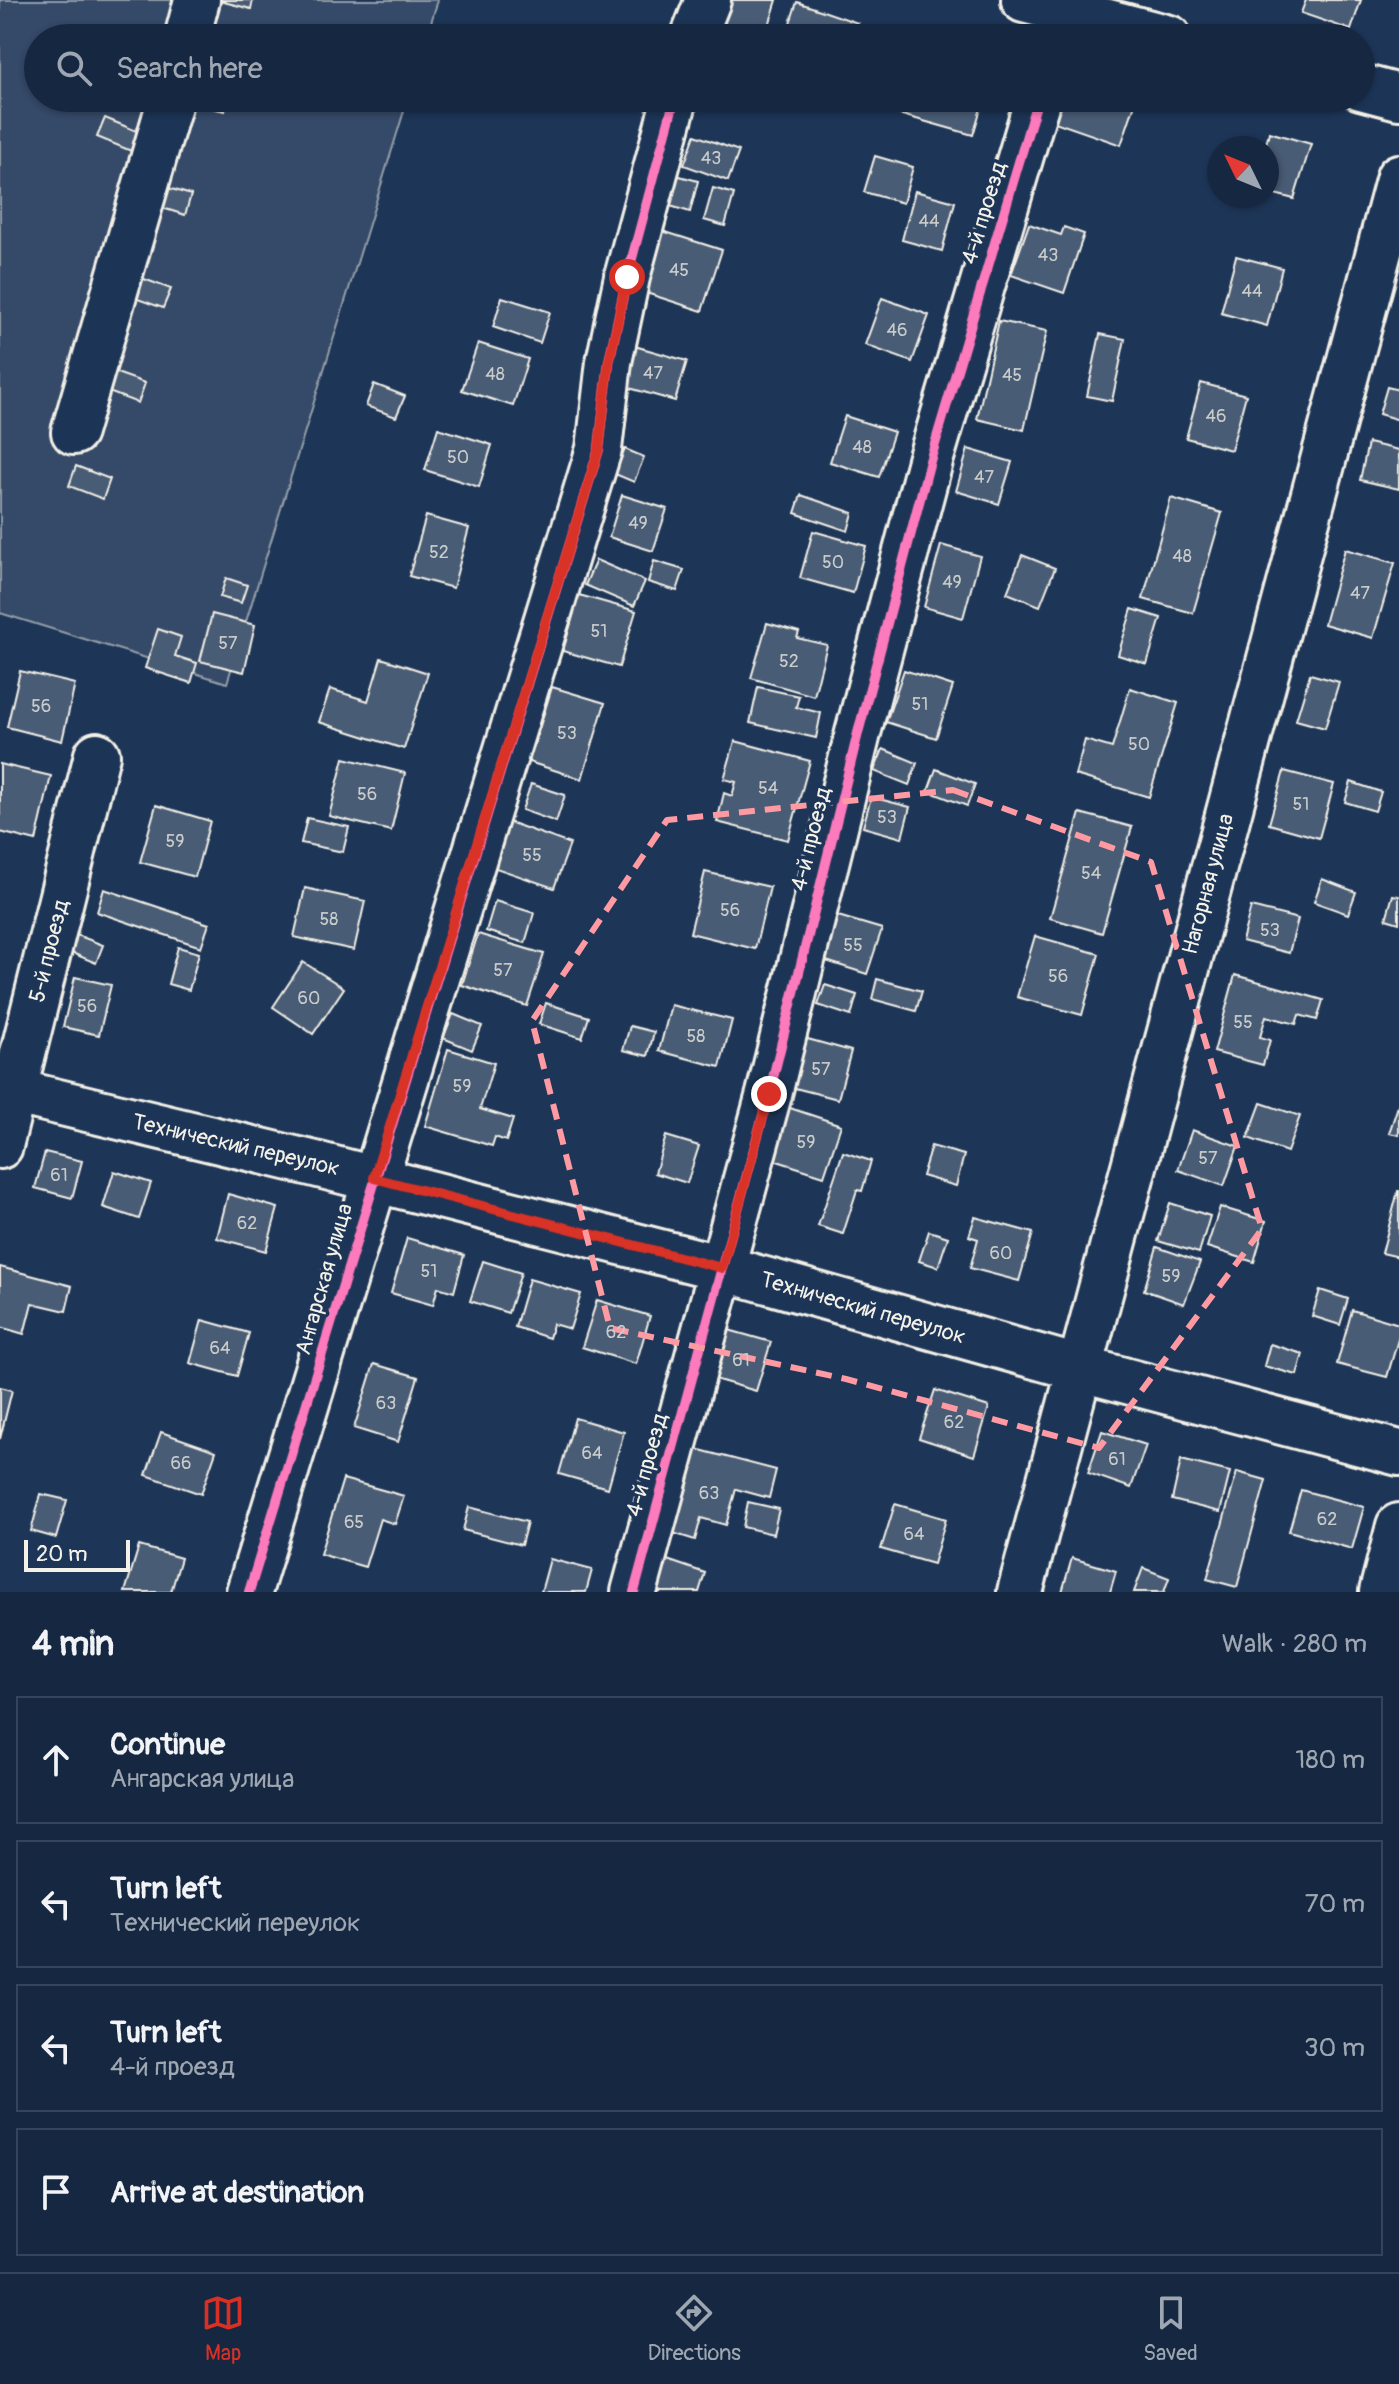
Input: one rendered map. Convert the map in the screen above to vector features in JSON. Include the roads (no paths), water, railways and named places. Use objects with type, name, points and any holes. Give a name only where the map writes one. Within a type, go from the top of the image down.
[{"type":"street","points":[[191,24],[197,0]]},
{"type":"street","points":[[699,24],[708,0]]},
{"type":"street","points":[[1052,12],[1106,24]]},
{"type":"street","points":[[1375,91],[1399,97]]},
{"type":"street","points":[[74,432],[167,112]]},
{"type":"street","name":"Ангарская улица","points":[[249,1592],[599,449],[609,362],[627,277],[671,112]]},
{"type":"street","name":"4-й проезд","points":[[634,1592],[769,1094],[858,733],[930,461],[1034,112]]},
{"type":"street","name":"Нагорная улица","points":[[1020,1592],[1399,177]]},
{"type":"street","name":"5-й проезд","points":[[0,1146],[7,1090],[97,755]]},
{"type":"street","name":"Технический переулок","points":[[7,1090],[374,1178],[722,1268],[1078,1368],[1399,1453]]},
{"type":"street","points":[[1382,1592],[1399,1526]]}]
